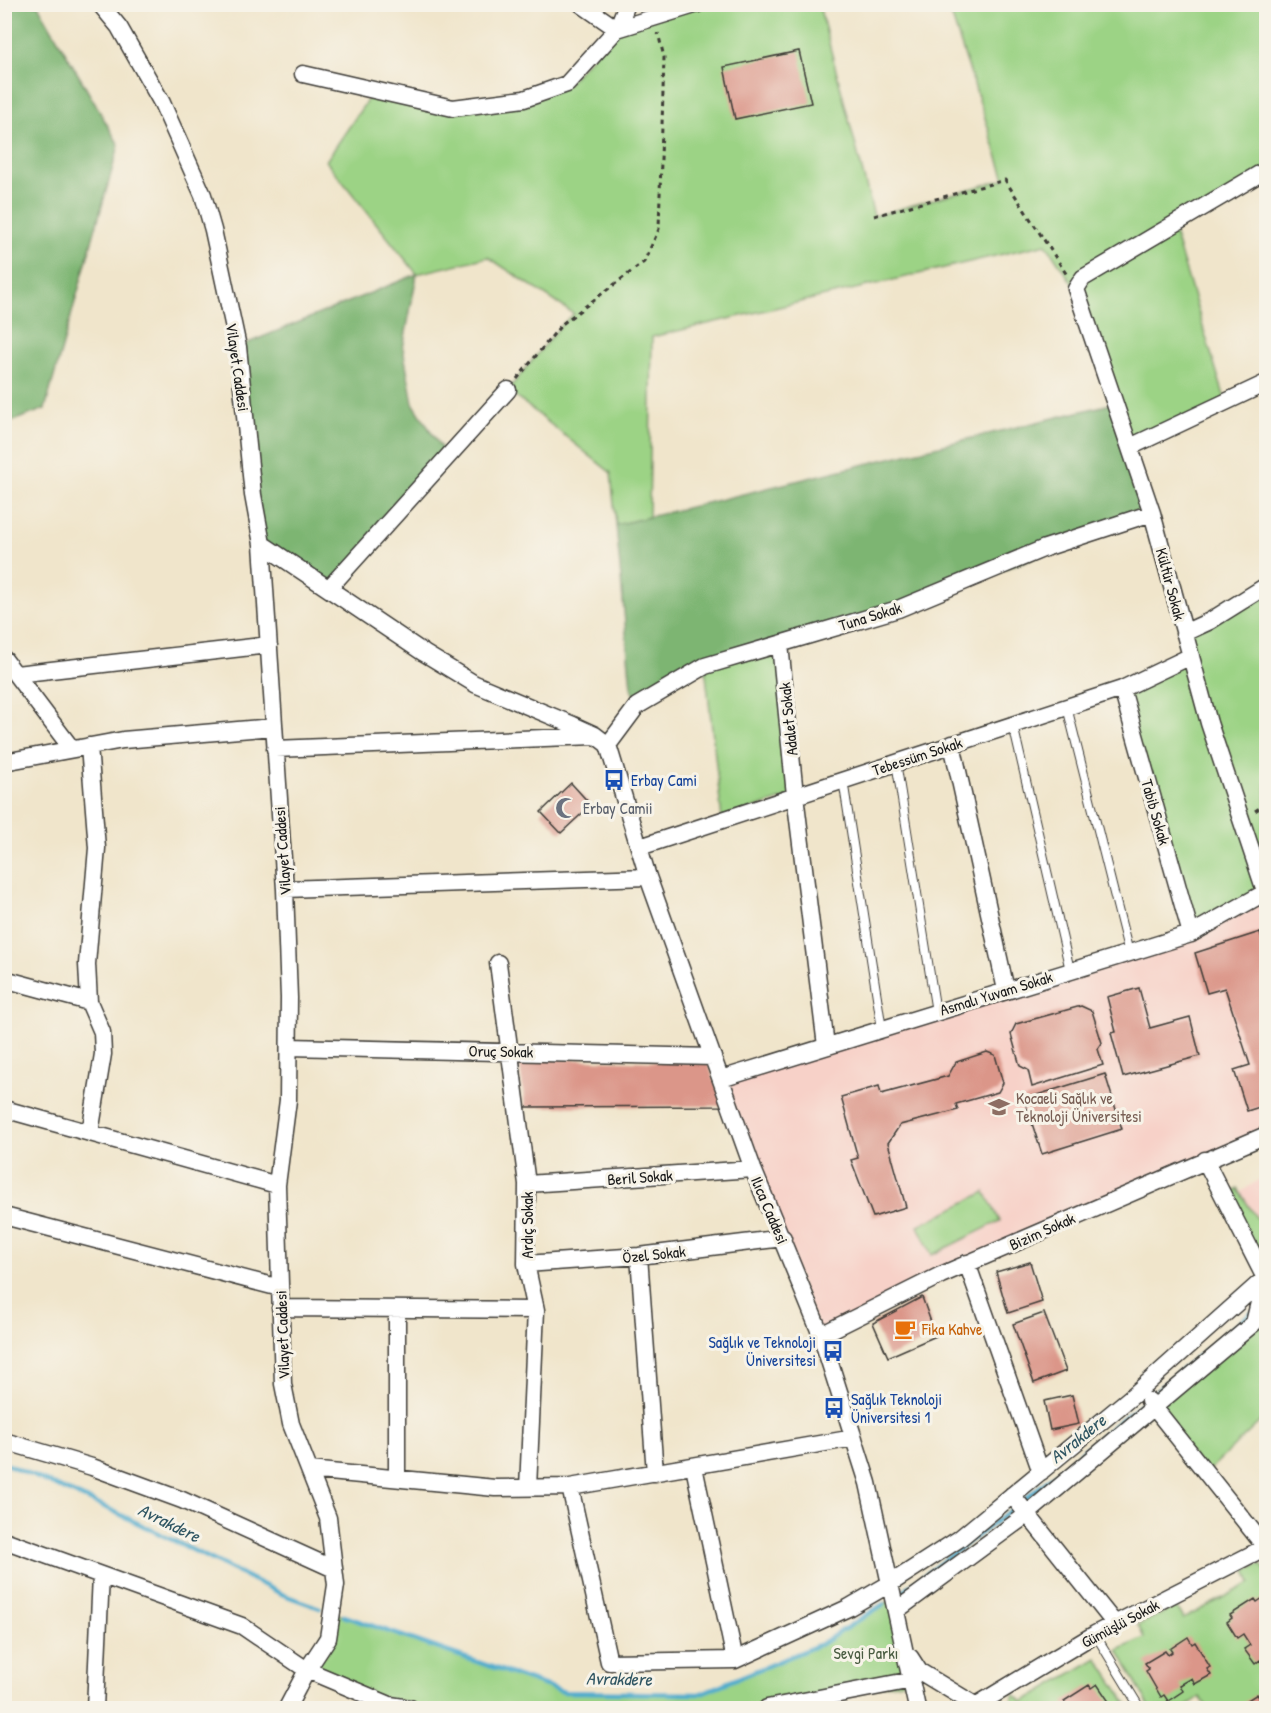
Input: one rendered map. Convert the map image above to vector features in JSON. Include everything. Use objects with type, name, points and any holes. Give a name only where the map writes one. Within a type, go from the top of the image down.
[{"type":"street","name":"Vilayet Caddesi","points":[[100,4],[119,27],[162,103],[203,195],[213,230],[238,347],[253,495],[262,544],[285,889],[290,1047],[288,1100],[277,1185],[283,1384],[291,1424],[328,1518],[336,1585],[328,1638],[286,1708]]},
{"type":"street","points":[[581,4],[617,29]]},
{"type":"street","points":[[303,74],[453,108],[524,99],[567,84],[617,29],[627,4]]},
{"type":"street","points":[[617,29],[698,4]]},
{"type":"street","points":[[1079,284],[1266,170]]},
{"type":"street","name":"Kültür Sokak","points":[[1079,284],[1152,513],[1209,723],[1266,893]]},
{"type":"street","points":[[1130,447],[1266,383]]},
{"type":"street","points":[[329,588],[508,390]]},
{"type":"street","name":"Tuna Sokak","points":[[601,740],[637,706],[705,666],[898,609],[1045,548],[1152,513]]},
{"type":"street","points":[[262,544],[424,653],[475,684],[601,740]]},
{"type":"street","points":[[1184,633],[1210,621],[1266,586]]},
{"type":"street","name":"Adalet Sokak","points":[[780,644],[795,795],[826,1046]]},
{"type":"street","points":[[16,674],[269,645]]},
{"type":"street","name":"Tebessüm Sokak","points":[[640,847],[1122,689],[1191,656]]},
{"type":"street","points":[[4,659],[72,749]]},
{"type":"street","name":"Tabib Sokak","points":[[1122,689],[1191,934]]},
{"type":"street","points":[[4,762],[123,740],[273,727]]},
{"type":"street","points":[[275,749],[601,740]]},
{"type":"street","name":"Ilıca Caddesi","points":[[601,740],[753,1169],[821,1335],[868,1483],[917,1708]]},
{"type":"street","points":[[952,744],[1006,990]]},
{"type":"street","points":[[89,746],[97,848],[87,964],[89,1002],[102,1032],[104,1054],[90,1133]]},
{"type":"street","points":[[285,889],[648,877]]},
{"type":"street","name":"Asmalı Yuvam Sokak","points":[[721,1079],[1191,934],[1266,893]]},
{"type":"street","name":"Ardıç Sokak","points":[[498,963],[527,1184],[526,1264],[536,1310],[528,1488]]},
{"type":"street","points":[[4,979],[89,1002]]},
{"type":"street","name":"Oruç Sokak","points":[[290,1047],[713,1057]]},
{"type":"street","points":[[4,1109],[277,1185]]},
{"type":"street","name":"Bizim Sokak","points":[[821,1335],[967,1263],[1266,1135]]},
{"type":"street","points":[[897,1610],[1027,1514],[1254,1323],[1265,1278],[1205,1160]]},
{"type":"street","name":"Beril Sokak","points":[[527,1184],[753,1169]]},
{"type":"street","points":[[4,1216],[280,1288]]},
{"type":"street","name":"Özel Sokak","points":[[526,1264],[639,1256],[783,1238]]},
{"type":"street","points":[[639,1256],[655,1473]]},
{"type":"street","points":[[967,1263],[1041,1472]]},
{"type":"street","points":[[570,1487],[609,1662],[735,1660],[848,1608],[959,1539],[1140,1390],[1265,1278]]},
{"type":"street","points":[[280,1308],[536,1310]]},
{"type":"street","points":[[396,1478],[397,1309]]},
{"type":"street","points":[[1140,1390],[1266,1547]]},
{"type":"street","points":[[309,1470],[495,1488],[570,1487],[854,1438]]},
{"type":"street","points":[[4,1441],[92,1467],[182,1500],[334,1569]]},
{"type":"street","points":[[694,1467],[735,1660]]},
{"type":"street","points":[[1012,1495],[1115,1624]]},
{"type":"street","points":[[4,1540],[242,1626],[307,1670],[390,1705],[410,1708]]},
{"type":"street","name":"Gümüşlü Sokak","points":[[976,1708],[1095,1634],[1266,1547]]},
{"type":"street","points":[[95,1708],[102,1575]]},
{"type":"street","points":[[905,1648],[919,1671],[976,1708]]},
{"type":"street","points":[[767,1708],[912,1680]]},
{"type":"lane","points":[[1067,707],[1129,953]]},
{"type":"lane","points":[[1013,725],[1070,970]]},
{"type":"lane","points":[[896,762],[936,1012]]},
{"type":"lane","points":[[843,779],[882,1029]]},
{"type":"lane","points":[[1095,1634],[1140,1708]]},
{"type":"path","points":[[508,390],[562,324],[644,262],[659,229],[664,57],[654,18]]},
{"type":"path","points":[[874,216],[1005,180],[1079,284]]},
{"type":"shaded area","name":"Kocaeli Sağlık ve Teknoloji Üniversitesi","points":[[1266,894],[1266,1135],[821,1335],[721,1079],[1190,934]]},
{"type":"shaded area","points":[[1266,1175],[1266,1250],[1229,1200]]},
{"type":"green space","points":[[5,4],[38,5],[119,145],[45,409],[5,424]]},
{"type":"green space","points":[[698,5],[819,5],[874,216],[1005,179],[948,5],[1266,5],[1266,170],[1172,226],[1226,402],[1130,447],[1076,289],[1046,244],[652,337],[649,517],[616,525],[611,473],[508,390],[562,324],[574,314],[488,257],[417,274],[326,161],[374,90],[453,108],[567,84],[617,29]]},
{"type":"green space","points":[[417,274],[403,348],[413,403],[447,457],[329,588],[262,544],[238,347]]},
{"type":"green space","points":[[1115,403],[1152,513],[898,609],[705,666],[637,706],[631,687],[616,525]]},
{"type":"green space","points":[[1266,586],[1266,894],[1191,934],[1122,689],[1190,656],[1184,633]]},
{"type":"green space","points":[[780,644],[795,795],[722,819],[705,666]]},
{"type":"green space","points":[[1238,1189],[1266,1233],[1266,1416],[1206,1473],[1155,1408],[1254,1323],[1265,1278],[1223,1196]]},
{"type":"green space","points":[[985,1192],[1000,1221],[932,1255],[918,1226]]},
{"type":"green space","points":[[1261,1564],[1266,1571],[1266,1708],[1208,1708],[1200,1697],[1184,1708],[1150,1708],[1118,1650],[1144,1638],[1138,1625],[1176,1607],[1183,1619],[1251,1583],[1246,1570]]},
{"type":"green space","name":"Sevgi Parkı","points":[[894,1598],[912,1680],[767,1708],[410,1708],[307,1670],[332,1612],[564,1692],[699,1694],[821,1644]]},
{"type":"green space","points":[[1097,1658],[1130,1708],[1009,1708],[1014,1694],[1023,1702]]},
{"type":"building","points":[[799,51],[811,103],[735,119],[724,67]]},
{"type":"building","name":"Erbay Camii","points":[[571,783],[591,805],[561,833],[541,812]]},
{"type":"building","points":[[1260,932],[1266,951],[1266,1105],[1247,1111],[1234,1070],[1250,1065],[1225,988],[1207,993],[1195,953]]},
{"type":"building","points":[[1139,988],[1150,1028],[1190,1017],[1200,1056],[1123,1077],[1111,1033],[1116,1032],[1107,997]]},
{"type":"building","points":[[1081,1006],[1092,1011],[1102,1043],[1098,1049],[1103,1065],[1032,1087],[1028,1070],[1020,1066],[1011,1034],[1016,1024]]},
{"type":"building","points":[[987,1052],[995,1055],[1003,1083],[998,1092],[956,1104],[958,1110],[900,1125],[888,1143],[906,1207],[873,1217],[851,1160],[858,1158],[841,1097],[879,1086],[881,1094],[948,1076],[956,1062]]},
{"type":"building","points":[[519,1058],[708,1063],[724,1106],[525,1107]]},
{"type":"building","points":[[1105,1074],[1122,1129],[1042,1154],[1024,1099]]},
{"type":"building","points":[[1030,1262],[1042,1302],[1008,1313],[996,1272]]},
{"type":"building","name":"Fika Kahve","points":[[922,1297],[936,1336],[888,1357],[873,1323]]},
{"type":"building","points":[[1044,1313],[1066,1371],[1034,1383],[1013,1324]]},
{"type":"building","points":[[1072,1395],[1079,1424],[1050,1430],[1044,1401]]},
{"type":"building","points":[[1263,1598],[1266,1604],[1266,1660],[1262,1663],[1260,1660],[1255,1664],[1244,1649],[1250,1645],[1243,1634],[1237,1638],[1227,1622],[1232,1618],[1230,1615],[1255,1599],[1257,1602]]},
{"type":"building","points":[[1188,1637],[1192,1644],[1195,1642],[1210,1667],[1207,1669],[1211,1675],[1195,1684],[1192,1678],[1180,1685],[1183,1691],[1168,1701],[1164,1695],[1161,1697],[1146,1671],[1149,1669],[1145,1663],[1165,1651],[1168,1655],[1172,1652],[1170,1649]]},
{"type":"building","points":[[1097,1684],[1110,1703],[1106,1706],[1108,1708],[1059,1708],[1066,1704],[1064,1701],[1089,1685],[1091,1688]]},
{"type":"building","points":[[1257,1694],[1266,1708],[1235,1708]]},
{"type":"waterway","name":"Avrakdere","points":[[902,1592],[1019,1504],[1251,1313]]},
{"type":"waterway","name":"Avrakdere","points":[[4,1463],[111,1510],[284,1595],[320,1608]]},
{"type":"waterway","name":"Avrakdere","points":[[344,1616],[564,1692],[699,1694],[821,1644],[884,1604]]},
{"type":"place","name":"Erbay Cami","points":[[614,780]]},
{"type":"place","name":"Erbay Camii","points":[[566,808]]},
{"type":"place","name":"Kocaeli Sağlık ve Teknoloji Üniversitesi","points":[[999,1107]]},
{"type":"place","name":"Fika Kahve","points":[[905,1329]]},
{"type":"place","name":"Sağlık ve Teknoloji Üniversitesi","points":[[833,1351]]},
{"type":"place","name":"Sağlık Teknoloji Üniversitesi 1","points":[[834,1408]]}]
